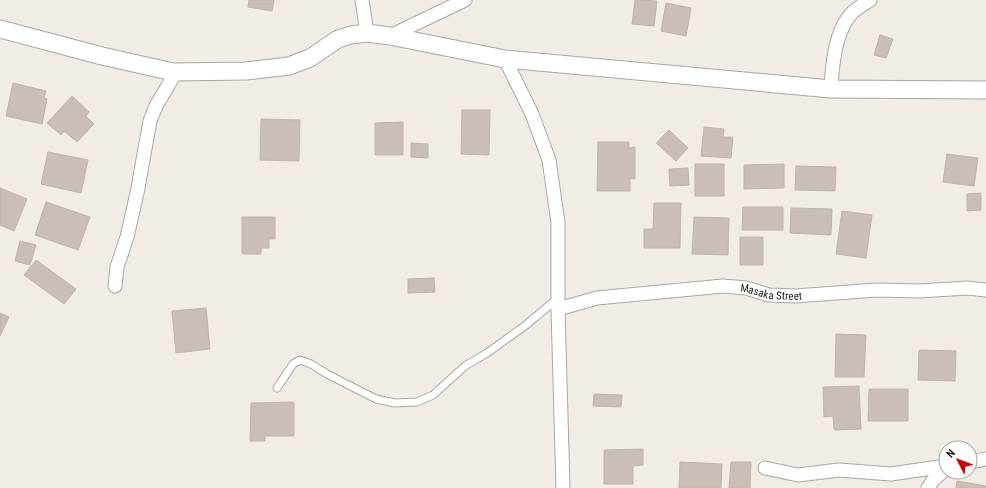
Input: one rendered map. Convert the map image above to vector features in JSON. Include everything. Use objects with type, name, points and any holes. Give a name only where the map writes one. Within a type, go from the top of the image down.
[{"type":"street","points":[[362,0],[366,33]]},
{"type":"street","points":[[390,36],[464,0]]},
{"type":"street","points":[[831,89],[832,66],[836,46],[843,26],[852,13],[870,0]]},
{"type":"street","points":[[0,29],[102,56],[176,72],[246,71],[288,66],[310,58],[338,39],[366,33],[390,36],[505,59],[831,89],[986,90]]},
{"type":"street","points":[[505,59],[532,114],[549,160],[558,223],[558,304],[563,488]]},
{"type":"street","points":[[115,286],[117,267],[127,237],[137,193],[150,121],[156,106],[176,72]]},
{"type":"street","name":"Masaka Street","points":[[558,304],[596,298],[723,286],[746,288],[769,295],[795,296],[877,290],[919,292],[968,288],[986,290]]},
{"type":"street","points":[[765,468],[798,475],[839,470],[891,474],[938,469]]},
{"type":"street","points":[[928,488],[938,475]]},
{"type":"lane","points":[[277,388],[293,364],[300,360],[311,364],[327,374],[376,399],[395,402],[417,402],[433,395],[465,366],[487,353],[558,304]]},
{"type":"building","points":[[249,0],[274,0],[272,11],[248,7]]},
{"type":"building","points":[[635,0],[657,1],[654,26],[632,24]]},
{"type":"building","points":[[666,3],[691,8],[686,36],[661,31]]},
{"type":"building","points":[[880,35],[893,39],[886,58],[874,55]]},
{"type":"building","points":[[13,83],[46,91],[44,98],[47,99],[42,124],[6,116]]},
{"type":"building","points":[[72,96],[89,112],[86,116],[94,124],[77,142],[64,131],[61,135],[47,123]]},
{"type":"building","points":[[462,110],[490,110],[489,155],[461,154]]},
{"type":"building","points":[[261,119],[300,120],[299,161],[260,160]]},
{"type":"building","points":[[403,122],[403,155],[375,155],[375,123]]},
{"type":"building","points":[[704,127],[724,129],[723,137],[733,137],[731,158],[701,156]]},
{"type":"building","points":[[669,130],[688,148],[676,161],[656,143]]},
{"type":"building","points":[[598,142],[629,142],[629,148],[635,147],[635,179],[630,178],[630,191],[597,191]]},
{"type":"building","points":[[411,143],[428,144],[428,158],[411,157]]},
{"type":"building","points":[[48,152],[88,160],[81,193],[41,184]]},
{"type":"building","points":[[947,154],[978,158],[974,186],[943,182]]},
{"type":"building","points":[[695,164],[724,164],[724,196],[695,196]]},
{"type":"building","points":[[784,164],[784,188],[744,189],[744,165]]},
{"type":"building","points":[[796,166],[836,167],[835,191],[795,190]]},
{"type":"building","points":[[688,168],[689,185],[670,186],[669,169]]},
{"type":"building","points":[[0,188],[27,199],[14,231],[0,225]]},
{"type":"building","points":[[981,193],[981,210],[967,211],[967,194]]},
{"type":"building","points":[[46,202],[90,217],[78,250],[35,235]]},
{"type":"building","points":[[654,203],[681,203],[680,248],[644,248],[644,229],[653,229]]},
{"type":"building","points":[[743,207],[783,207],[783,230],[742,230]]},
{"type":"building","points":[[791,208],[832,209],[831,235],[790,233]]},
{"type":"building","points":[[842,211],[872,215],[866,258],[836,254]]},
{"type":"building","points":[[242,217],[275,217],[275,239],[269,239],[269,248],[261,248],[261,254],[242,254]]},
{"type":"building","points":[[694,217],[729,218],[728,255],[692,254]]},
{"type":"building","points":[[740,237],[763,237],[763,265],[740,265]]},
{"type":"building","points":[[20,241],[36,245],[30,265],[15,261]]},
{"type":"building","points":[[36,260],[76,289],[64,304],[24,275]]},
{"type":"building","points":[[434,278],[435,292],[408,293],[408,279]]},
{"type":"building","points":[[206,308],[210,349],[176,353],[172,311]]},
{"type":"building","points":[[0,313],[9,317],[0,336]]},
{"type":"building","points":[[836,334],[866,335],[864,377],[835,377]]},
{"type":"building","points":[[919,350],[956,351],[955,381],[918,380]]},
{"type":"building","points":[[859,386],[861,429],[834,430],[833,416],[824,417],[823,387]]},
{"type":"building","points":[[869,389],[908,389],[908,421],[868,421]]},
{"type":"building","points":[[594,394],[622,395],[621,407],[593,406]]},
{"type":"building","points":[[294,402],[294,436],[265,436],[265,441],[250,441],[251,403]]},
{"type":"building","points":[[643,449],[643,465],[633,466],[633,484],[604,484],[604,450]]},
{"type":"building","points":[[680,462],[722,464],[721,488],[679,488]]},
{"type":"building","points":[[731,462],[751,462],[750,488],[729,488]]},
{"type":"building","points":[[957,481],[986,486],[986,488],[956,488]]}]
